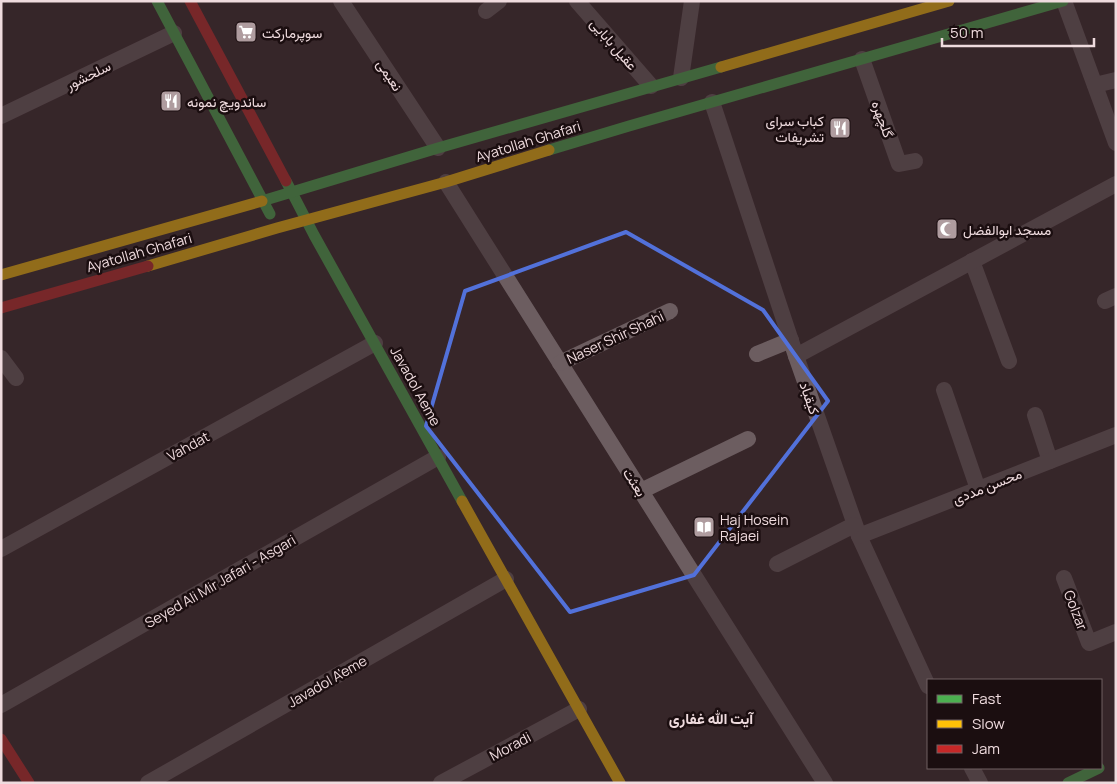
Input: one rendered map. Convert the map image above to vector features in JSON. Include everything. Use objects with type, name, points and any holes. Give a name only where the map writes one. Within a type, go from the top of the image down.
[{"type":"main road","points":[[158,1],[278,228]]},
{"type":"main road","name":"Javadol Aeme","points":[[190,1],[306,220],[620,783]]},
{"type":"main road","name":"Ayatollah Ghafari","points":[[1,275],[264,201],[438,148],[949,1]]},
{"type":"main road","name":"Ayatollah Ghafari","points":[[1,308],[306,220],[446,182],[629,126],[1064,1]]},
{"type":"main road","points":[[1,739],[29,783]]},
{"type":"main road","points":[[1068,783],[1097,769]]},
{"type":"street","name":"نعیمی","points":[[341,1],[438,148]]},
{"type":"street","name":"عقیل بابایی","points":[[577,1],[651,86]]},
{"type":"street","points":[[681,78],[692,1]]},
{"type":"street","points":[[1064,1],[1116,143]]},
{"type":"street","name":"سلحشور","points":[[1,116],[174,33]]},
{"type":"street","name":"گلچهره","points":[[862,59],[899,164],[915,161]]},
{"type":"street","points":[[1095,85],[1116,80]]},
{"type":"street","name":"کیقباد","points":[[712,102],[856,531],[927,684]]},
{"type":"street","name":"بعثت","points":[[446,182],[825,783]]},
{"type":"street","points":[[796,356],[1116,184]]},
{"type":"street","points":[[972,261],[1009,361]]},
{"type":"street","name":"Naser Shir Shahi","points":[[560,363],[670,311]]},
{"type":"street","points":[[757,354],[791,340]]},
{"type":"street","name":"Vahdat","points":[[1,549],[375,343]]},
{"type":"street","points":[[1,358],[16,378]]},
{"type":"street","points":[[944,390],[978,489]]},
{"type":"street","points":[[1035,415],[1050,460]]},
{"type":"street","name":"محسن مددی","points":[[776,564],[856,531],[978,489],[1116,435]]},
{"type":"street","points":[[641,491],[748,439]]},
{"type":"street","name":"Seyed Ali Mir Jafari - Asgari","points":[[1,705],[438,457]]},
{"type":"street","name":"Golzar","points":[[1064,578],[1089,643],[1116,632]]},
{"type":"street","name":"Javadol A'eme","points":[[148,783],[506,579]]},
{"type":"street","name":"Moradi","points":[[441,783],[579,709]]},
{"type":"street","points":[[973,769],[980,783]]},
{"type":"highlighted area","points":[[626,232],[763,310],[828,401],[694,575],[570,612],[426,426],[465,291]]},
{"type":"traffic: fast","points":[[157,1],[270,214]]},
{"type":"traffic: fast","points":[[549,150],[1063,1]]},
{"type":"traffic: fast","points":[[262,201],[438,148],[721,67]]},
{"type":"traffic: fast","points":[[286,181],[462,501]]},
{"type":"traffic: fast","points":[[1068,783],[1097,769]]},
{"type":"traffic: slow","points":[[721,67],[949,1]]},
{"type":"traffic: slow","points":[[148,266],[277,228],[446,182],[549,150]]},
{"type":"traffic: slow","points":[[1,275],[262,201]]},
{"type":"traffic: slow","points":[[462,501],[620,783]]},
{"type":"traffic: jam","points":[[190,1],[286,181]]},
{"type":"traffic: jam","points":[[1,308],[148,266]]},
{"type":"traffic: jam","points":[[1,739],[29,783]]},
{"type":"place","name":"سوپرمارکت","points":[[246,32]]},
{"type":"place","name":"ساندویچ نمونه","points":[[171,101]]},
{"type":"place","name":"کباب سرای تشریفات","points":[[840,128]]},
{"type":"place","name":"مسجد ابوالفضل","points":[[947,229]]},
{"type":"place","name":"Haj Hosein Rajaei","points":[[704,527]]},
{"type":"district","name":"آیت الله غفاری","points":[[711,718]]}]
